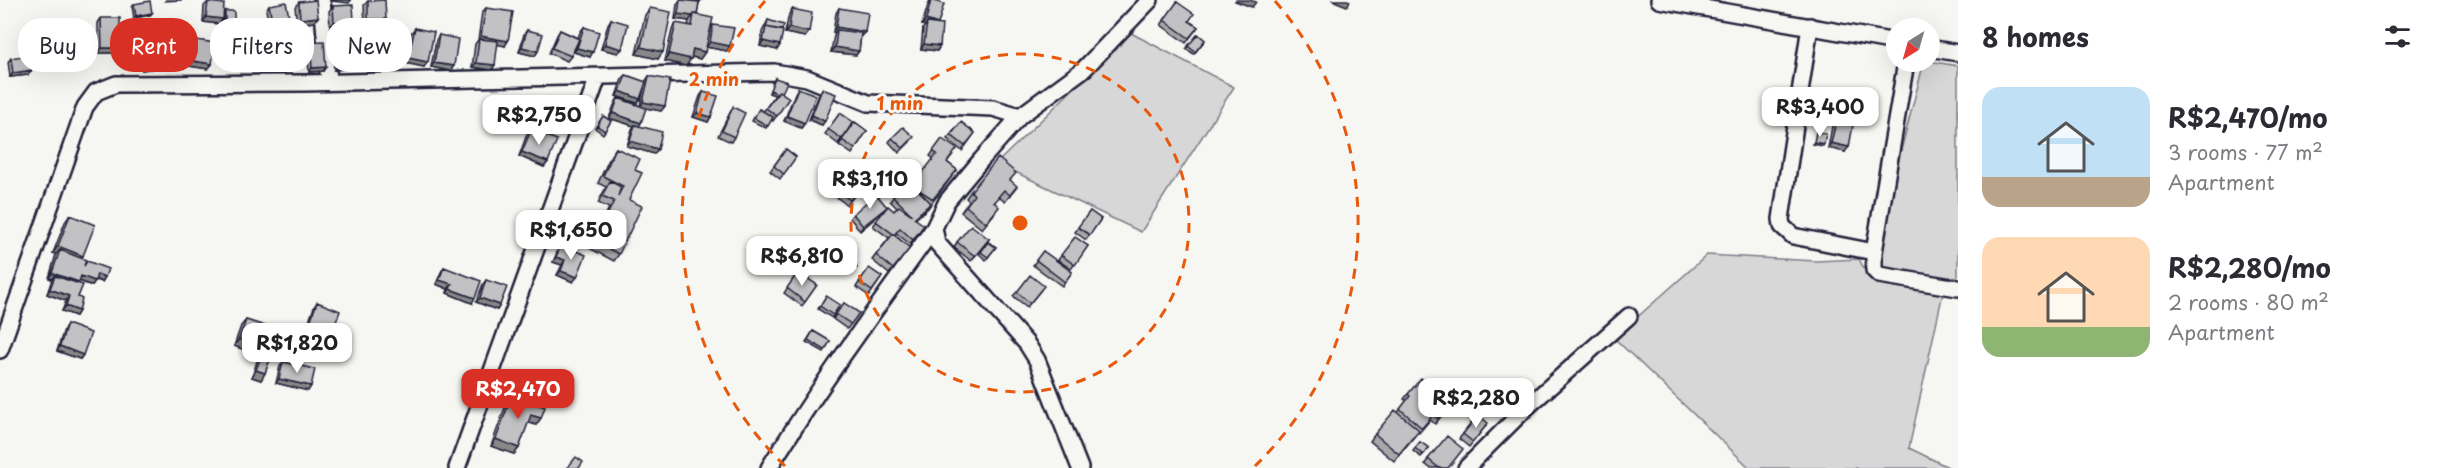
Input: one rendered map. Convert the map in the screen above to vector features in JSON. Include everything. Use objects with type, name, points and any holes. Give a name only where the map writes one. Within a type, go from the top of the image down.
[{"type":"street","points":[[322,0],[329,82]]},
{"type":"street","points":[[769,468],[842,354],[934,228],[947,201],[1020,116],[1084,69],[1150,0]]},
{"type":"street","points":[[1659,0],[1886,40]]},
{"type":"street","points":[[1810,26],[1781,219],[1782,226],[1793,236],[1874,252]]},
{"type":"street","points":[[1940,50],[1958,53]]},
{"type":"street","points":[[0,350],[78,123],[85,107],[96,92],[116,84],[329,82],[774,72],[807,78],[868,103],[993,108],[1020,116]]},
{"type":"street","points":[[1904,72],[1874,252],[1874,270],[1879,275],[1958,288]]},
{"type":"street","points":[[457,468],[598,77]]},
{"type":"street","points":[[934,228],[937,243],[1027,344],[1037,360],[1080,468]]},
{"type":"street","points":[[1466,468],[1526,408],[1629,316]]},
{"type":"shaded area","points":[[1131,33],[1234,87],[1141,232],[1011,170],[999,161]]},
{"type":"shaded area","points":[[1940,63],[1958,66],[1958,276],[1942,297],[1909,448],[1950,468],[1750,468],[1614,338],[1707,255],[1816,261],[1859,259],[1868,277],[1921,72],[1940,72]]},
{"type":"building","points":[[316,0],[318,17],[300,18],[299,2]]},
{"type":"building","points":[[385,0],[386,18],[368,18],[368,1]]},
{"type":"building","points":[[680,0],[699,2],[697,14],[693,16],[678,14]]},
{"type":"building","points":[[931,0],[944,4],[938,24],[926,20]]},
{"type":"building","points":[[150,1],[152,13],[136,16],[134,4]]},
{"type":"building","points":[[208,2],[224,4],[223,18],[206,17]]},
{"type":"building","points":[[286,2],[289,18],[272,18],[269,5]]},
{"type":"building","points":[[1177,2],[1194,14],[1189,21],[1198,27],[1189,38],[1164,20]]},
{"type":"building","points":[[353,5],[354,18],[334,18],[333,6]]},
{"type":"building","points":[[486,8],[513,12],[508,41],[481,36]]},
{"type":"building","points":[[650,8],[671,12],[663,52],[641,47]]},
{"type":"building","points":[[839,8],[868,13],[865,32],[836,27]]},
{"type":"building","points":[[792,9],[812,13],[809,32],[789,28]]},
{"type":"building","points":[[225,11],[234,11],[234,18],[225,18]]},
{"type":"building","points":[[694,14],[713,18],[705,52],[693,49],[691,59],[669,54],[676,23],[692,26]]},
{"type":"building","points":[[101,18],[110,18],[110,48],[102,48]]},
{"type":"building","points":[[611,19],[628,24],[622,49],[605,44]]},
{"type":"building","points":[[768,20],[784,25],[782,30],[766,27]]},
{"type":"building","points":[[927,23],[942,25],[940,46],[924,44]]},
{"type":"building","points":[[713,25],[734,28],[730,46],[710,42]]},
{"type":"building","points":[[584,27],[599,32],[593,52],[577,48]]},
{"type":"building","points":[[766,27],[783,31],[780,45],[763,41]]},
{"type":"building","points":[[415,28],[434,32],[428,62],[412,59]]},
{"type":"building","points":[[527,30],[543,34],[538,51],[522,47]]},
{"type":"building","points":[[560,30],[579,39],[571,56],[552,48]]},
{"type":"building","points":[[837,30],[861,33],[859,51],[835,47]]},
{"type":"building","points":[[1198,34],[1205,40],[1195,52],[1188,46]]},
{"type":"building","points":[[439,35],[458,39],[454,66],[434,63]]},
{"type":"building","points":[[479,39],[498,41],[495,65],[476,63]]},
{"type":"building","points":[[198,40],[210,42],[210,64],[198,62]]},
{"type":"building","points":[[324,41],[326,67],[314,68],[314,42]]},
{"type":"building","points":[[18,57],[19,72],[13,73],[11,58]]},
{"type":"building","points":[[626,75],[646,82],[640,99],[620,91]]},
{"type":"building","points":[[649,76],[670,80],[665,106],[643,102]]},
{"type":"building","points":[[775,78],[787,82],[782,93],[770,90]]},
{"type":"building","points":[[798,88],[816,95],[805,123],[787,116]]},
{"type":"building","points":[[822,89],[836,94],[825,121],[812,115]]},
{"type":"building","points":[[779,91],[789,98],[777,116],[766,108]]},
{"type":"building","points":[[703,92],[718,96],[711,117],[697,113]]},
{"type":"building","points":[[618,98],[646,108],[641,123],[613,113]]},
{"type":"building","points":[[733,107],[745,113],[734,137],[722,131]]},
{"type":"building","points":[[759,109],[773,117],[768,126],[754,118]]},
{"type":"building","points":[[840,113],[853,122],[842,139],[828,129]]},
{"type":"building","points":[[603,116],[611,121],[605,131],[597,126]]},
{"type":"building","points":[[855,122],[867,131],[855,149],[842,140]]},
{"type":"building","points":[[961,122],[975,133],[965,146],[951,135]]},
{"type":"building","points":[[1836,122],[1853,125],[1849,147],[1831,143]]},
{"type":"building","points":[[635,125],[662,132],[658,149],[630,141]]},
{"type":"building","points":[[903,127],[914,137],[903,148],[892,138]]},
{"type":"building","points":[[531,130],[557,140],[548,162],[522,152]]},
{"type":"building","points":[[1816,132],[1826,134],[1824,144],[1814,142]]},
{"type":"building","points":[[942,139],[957,149],[947,162],[957,170],[933,199],[916,188],[931,203],[914,218],[924,225],[913,240],[900,228],[894,235],[910,248],[893,269],[876,255],[893,234],[876,221],[888,206],[894,211],[899,206],[912,215],[893,196],[904,185],[900,182],[905,177],[913,185],[937,154],[933,151]]},
{"type":"building","points":[[616,148],[640,159],[635,170],[642,173],[629,200],[642,206],[619,254],[594,242],[614,201],[602,196],[610,181],[621,187],[618,196],[623,186],[603,176]]},
{"type":"building","points":[[786,149],[796,157],[784,174],[774,166]]},
{"type":"building","points":[[998,158],[1016,173],[1010,180],[1017,186],[1010,195],[1004,190],[994,202],[999,207],[986,223],[966,206],[974,195],[971,191]]},
{"type":"building","points":[[845,174],[861,187],[850,200],[834,188]]},
{"type":"building","points":[[876,194],[887,207],[863,226],[853,214]]},
{"type":"building","points":[[1090,211],[1101,219],[1090,235],[1078,227]]},
{"type":"building","points":[[70,215],[95,225],[83,256],[58,246]]},
{"type":"building","points":[[971,225],[989,239],[975,256],[957,242]]},
{"type":"building","points":[[1075,237],[1088,246],[1075,265],[1061,255]]},
{"type":"building","points":[[988,242],[996,247],[988,257],[981,252]]},
{"type":"building","points":[[809,243],[819,250],[809,264],[799,257]]},
{"type":"building","points":[[561,245],[586,255],[577,277],[561,271],[565,260],[556,257]]},
{"type":"building","points":[[60,250],[86,260],[84,266],[87,261],[108,269],[105,277],[97,274],[95,281],[81,276],[79,282],[52,273]]},
{"type":"building","points":[[1043,251],[1072,272],[1065,282],[1036,260]]},
{"type":"building","points":[[444,267],[481,281],[475,298],[450,289],[452,284],[439,280]]},
{"type":"building","points":[[869,268],[882,277],[872,291],[859,282]]},
{"type":"building","points":[[798,272],[817,285],[805,302],[787,288]]},
{"type":"building","points":[[1030,275],[1044,286],[1030,303],[1017,292]]},
{"type":"building","points":[[55,276],[83,285],[78,297],[82,299],[79,311],[66,306],[69,296],[50,289]]},
{"type":"building","points":[[486,280],[507,287],[500,305],[480,298]]},
{"type":"building","points":[[826,296],[840,305],[833,315],[820,306]]},
{"type":"building","points":[[317,302],[340,311],[331,336],[308,328]]},
{"type":"building","points":[[844,303],[859,313],[851,324],[836,314]]},
{"type":"building","points":[[246,320],[280,331],[265,373],[256,370],[264,348],[239,339]]},
{"type":"building","points":[[67,324],[91,333],[83,355],[60,346]]},
{"type":"building","points":[[813,331],[830,341],[825,350],[808,340]]},
{"type":"building","points":[[283,362],[315,369],[311,386],[279,379]]},
{"type":"building","points":[[1421,378],[1451,403],[1438,419],[1433,415],[1422,428],[1400,409]]},
{"type":"building","points":[[512,395],[545,407],[541,418],[531,415],[519,448],[496,439]]},
{"type":"building","points":[[1395,410],[1419,430],[1399,454],[1375,434]]},
{"type":"building","points":[[1478,415],[1488,423],[1473,442],[1463,434]]},
{"type":"building","points":[[1447,436],[1463,449],[1448,468],[1439,468],[1428,459]]},
{"type":"building","points":[[1420,442],[1429,448],[1423,455],[1415,448]]},
{"type":"building","points":[[576,457],[583,462],[579,468],[568,467]]}]
